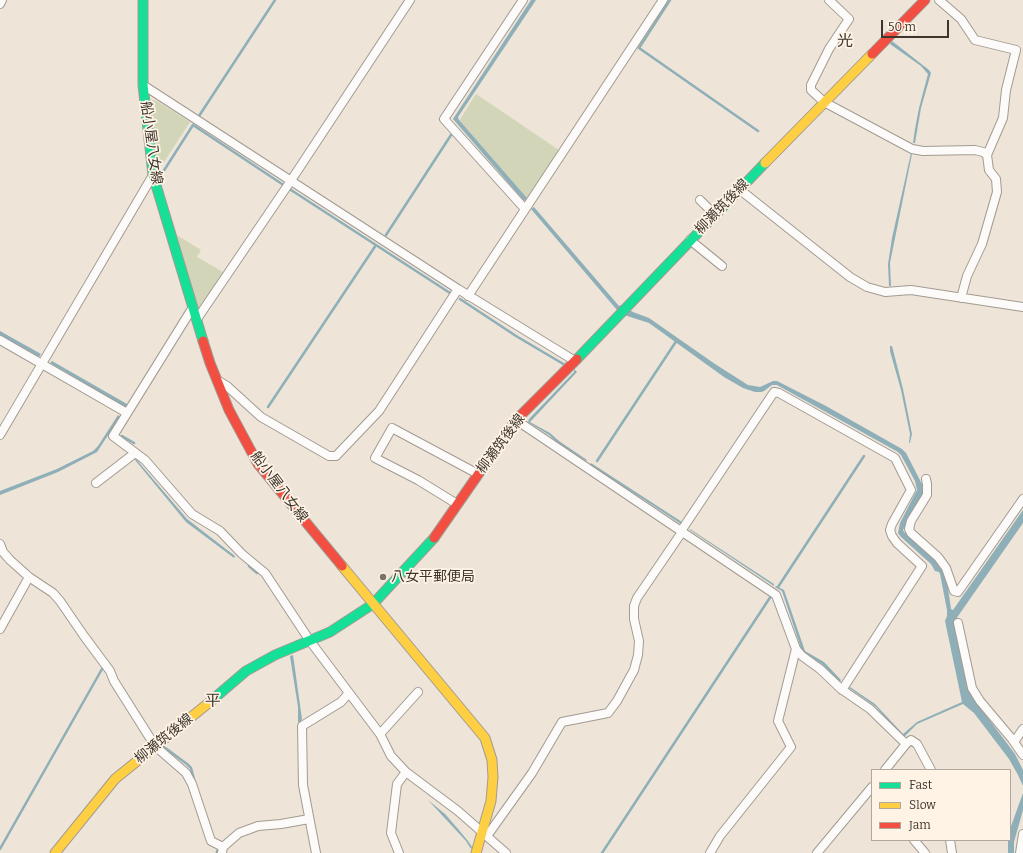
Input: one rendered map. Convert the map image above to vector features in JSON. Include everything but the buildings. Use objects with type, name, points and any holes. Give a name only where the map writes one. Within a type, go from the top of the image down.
[{"type":"main road","name":"船小屋八女線","points":[[143,0],[143,85],[153,175],[210,363],[229,410],[258,464],[485,738],[492,760],[494,777],[484,834],[476,853]]},
{"type":"main road","name":"柳瀬筑後線","points":[[55,853],[115,779],[201,710],[246,671],[276,655],[330,632],[373,604],[433,540],[516,420],[575,361],[739,189],[925,0]]},
{"type":"street","points":[[0,4],[2,0]]},
{"type":"street","points":[[196,319],[290,182],[410,0]]},
{"type":"street","points":[[523,0],[444,119],[525,209]]},
{"type":"street","points":[[468,296],[663,0]]},
{"type":"street","points":[[829,0],[849,19],[829,49],[811,84],[811,90],[824,102],[912,149],[923,151],[976,150],[987,155]]},
{"type":"street","points":[[939,0],[961,19],[975,40],[1016,50],[1006,90],[1003,118],[987,155],[989,170],[996,179],[997,192],[982,244],[967,276],[961,298]]},
{"type":"street","points":[[143,85],[458,290],[575,361]]},
{"type":"street","points":[[0,435],[153,175]]},
{"type":"street","points":[[739,189],[850,277],[868,287],[885,292],[911,290],[1023,307]]},
{"type":"street","points":[[700,200],[715,215]]},
{"type":"street","points":[[690,240],[722,266]]},
{"type":"street","points":[[217,380],[227,386],[261,416],[329,456],[336,456],[379,411],[458,290]]},
{"type":"street","points":[[193,307],[113,436],[145,460],[192,514],[220,531],[248,560],[265,573],[310,641],[380,734],[391,756],[406,772],[458,812],[506,853]]},
{"type":"street","points":[[0,340],[127,413]]},
{"type":"street","points":[[484,834],[532,773],[562,722],[608,713],[617,701],[634,670],[638,654],[639,641],[634,619],[634,606],[637,598],[774,392],[779,393],[895,458],[911,490],[890,530],[897,543],[922,566],[842,690]]},
{"type":"street","points":[[516,420],[776,595],[796,649],[802,656],[820,669],[842,690],[870,709],[906,744]]},
{"type":"street","points":[[457,504],[418,480],[375,458],[392,428],[478,474]]},
{"type":"street","points":[[96,483],[135,452]]},
{"type":"street","points":[[926,479],[927,495],[911,521],[909,529],[911,533],[938,557],[946,568],[954,591],[958,592],[1023,499]]},
{"type":"street","points":[[0,544],[3,552],[10,560],[29,578],[53,593],[60,601],[110,671],[114,681],[155,746],[186,773],[192,784],[211,841],[222,850],[239,833],[258,826],[309,819]]},
{"type":"street","points":[[240,561],[248,560]]},
{"type":"street","points":[[0,629],[29,578]]},
{"type":"street","points":[[958,622],[972,688],[980,701],[1023,755]]},
{"type":"street","points":[[710,853],[720,836],[791,747],[778,721],[796,649]]},
{"type":"street","points":[[380,734],[418,692]]},
{"type":"street","points":[[316,853],[303,785],[302,726],[341,702],[349,694]]},
{"type":"street","points":[[1014,742],[1023,730]]},
{"type":"street","points":[[886,769],[906,744],[912,740],[917,744],[930,769]]},
{"type":"street","points":[[399,853],[391,833],[397,784],[406,772]]},
{"type":"street","points":[[817,853],[871,791]]},
{"type":"street","points":[[1020,853],[1023,834]]},
{"type":"street","points":[[915,841],[925,853]]},
{"type":"street","points":[[950,841],[952,853]]},
{"type":"green space","points":[[476,94],[559,150],[527,198],[459,121]]},
{"type":"green space","points":[[149,99],[157,101],[190,122],[164,162],[159,163],[158,166]]},
{"type":"green space","points":[[177,235],[201,250],[197,257],[223,272],[199,310]]},
{"type":"water","points":[[531,0],[536,0],[458,117],[527,198],[524,201],[453,119]]},
{"type":"water","points":[[892,41],[931,73],[921,108],[915,143],[913,143],[915,129],[928,74],[921,66],[890,44]]},
{"type":"water","points":[[911,153],[890,263],[891,286],[889,286],[888,264],[892,238]]},
{"type":"water","points":[[534,207],[619,306],[621,305],[633,312],[649,318],[748,385],[760,387],[773,381],[777,381],[826,406],[902,449],[906,453],[923,488],[922,499],[903,530],[933,558],[942,569],[948,588],[951,609],[953,610],[1023,510],[1023,523],[956,619],[954,625],[968,687],[973,698],[1015,754],[1023,770],[1023,786],[1009,759],[974,713],[963,704],[917,724],[903,738],[876,707],[849,688],[850,687],[875,704],[903,734],[917,722],[962,702],[945,621],[947,610],[940,574],[939,572],[935,571],[931,564],[898,533],[900,523],[917,490],[915,481],[901,455],[777,385],[772,385],[761,392],[755,392],[743,388],[724,377],[649,323],[624,315],[617,310],[531,209]]},
{"type":"water","points":[[0,331],[41,354],[39,357],[0,335]]},
{"type":"water","points":[[890,346],[892,346],[903,389],[912,434],[910,443],[910,434],[901,390],[890,351]]},
{"type":"water","points":[[52,361],[127,404],[125,408],[50,363]]},
{"type":"water","points":[[574,369],[577,372],[530,422],[550,433],[587,460],[586,461],[528,422],[529,419],[574,372]]},
{"type":"water","points":[[118,415],[120,417],[97,452],[58,472],[0,495],[0,491],[57,469],[93,451],[98,446]]},
{"type":"water","points":[[136,459],[187,519],[235,556],[234,558],[186,522],[135,460]]},
{"type":"water","points":[[591,463],[682,522],[681,524],[590,465]]},
{"type":"water","points":[[690,530],[774,584],[774,586]]},
{"type":"water","points":[[776,586],[784,590],[805,651],[824,662],[841,680],[840,682],[822,664],[803,654],[782,591],[775,587]]},
{"type":"water","points":[[293,655],[302,719],[300,723],[298,722],[298,707],[290,656]]},
{"type":"water","points":[[1023,793],[1023,810],[1014,842],[1014,853],[1008,853],[1008,841],[1011,841],[1011,826]]},
{"type":"water","points":[[428,800],[445,814],[468,841],[472,847],[471,849],[466,841]]},
{"type":"waterway","points":[[199,116],[275,0]]},
{"type":"waterway","points":[[670,0],[639,48],[758,131]]},
{"type":"waterway","points":[[163,172],[193,125],[282,184]]},
{"type":"waterway","points":[[386,235],[451,135]]},
{"type":"waterway","points":[[291,190],[450,293]]},
{"type":"waterway","points":[[268,407],[376,245]]},
{"type":"waterway","points":[[460,299],[516,336],[565,365]]},
{"type":"waterway","points":[[597,461],[677,340]]},
{"type":"waterway","points":[[122,436],[134,443]]},
{"type":"waterway","points":[[778,587],[864,456]]},
{"type":"waterway","points":[[249,566],[257,573]]},
{"type":"waterway","points":[[602,853],[771,596]]},
{"type":"waterway","points":[[0,849],[102,669]]},
{"type":"waterway","points":[[164,747],[191,768],[195,783]]},
{"type":"traffic: fast","points":[[143,0],[143,85],[153,175],[203,341]]},
{"type":"traffic: fast","points":[[577,359],[765,163]]},
{"type":"traffic: fast","points":[[211,701],[246,671],[275,655],[330,632],[373,604],[434,538]]},
{"type":"traffic: slow","points":[[765,163],[872,54]]},
{"type":"traffic: slow","points":[[342,566],[485,738],[492,760],[493,777],[491,801],[476,853]]},
{"type":"traffic: slow","points":[[55,853],[115,779],[211,701]]},
{"type":"traffic: jam","points":[[872,54],[925,0]]},
{"type":"traffic: jam","points":[[203,341],[210,363],[229,410],[258,464],[342,566]]},
{"type":"traffic: jam","points":[[434,538],[516,420],[577,359]]},
{"type":"place","name":"八女平郵便局","points":[[383,577]]},
{"type":"district","name":"光","points":[[845,42]]},
{"type":"district","name":"平","points":[[213,702]]}]
